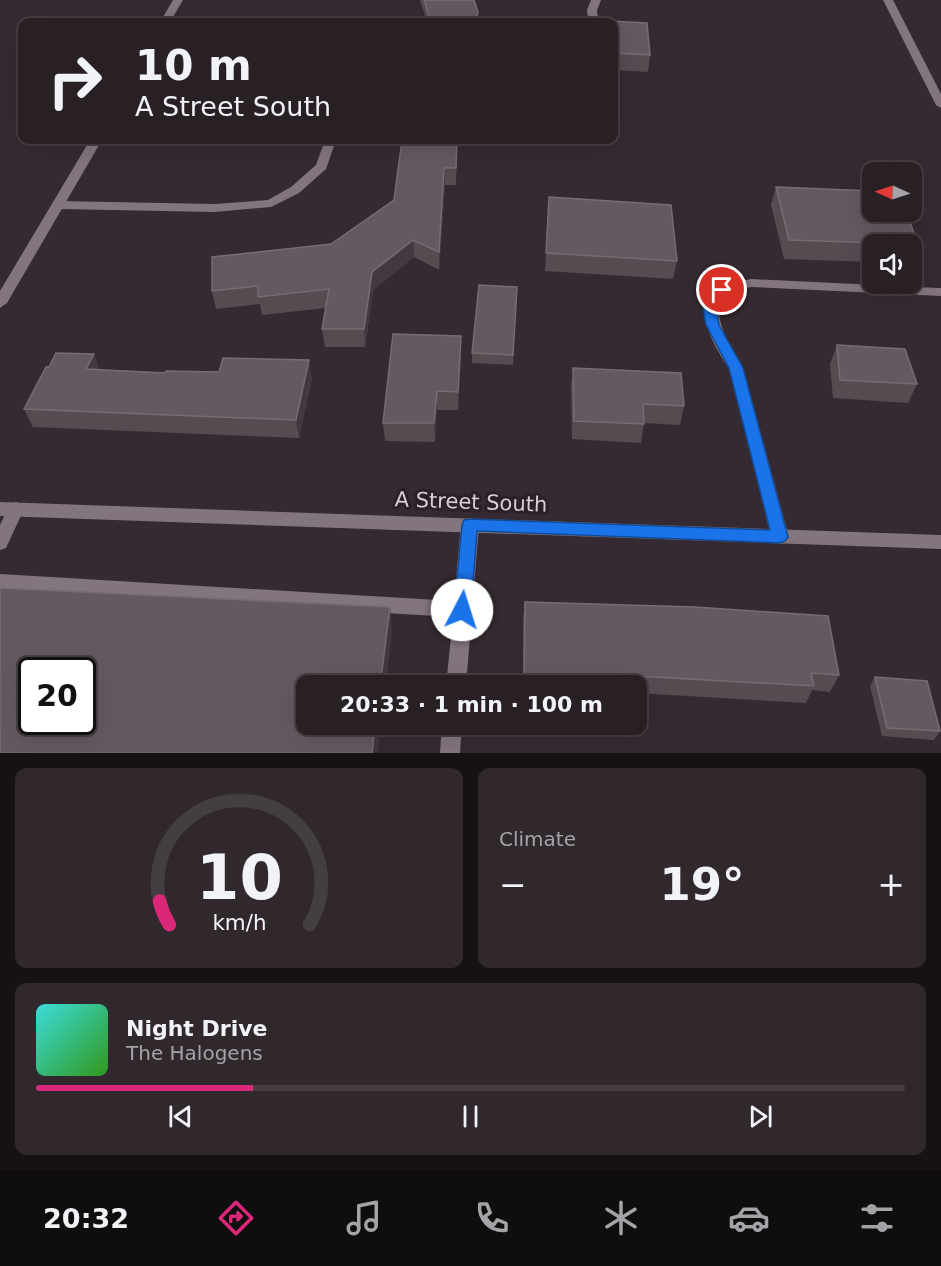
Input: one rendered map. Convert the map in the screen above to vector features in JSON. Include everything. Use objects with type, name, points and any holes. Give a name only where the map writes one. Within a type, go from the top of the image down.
[{"type":"street","points":[[167,18],[178,0]]},
{"type":"street","points":[[593,18],[592,9],[596,0]]},
{"type":"street","points":[[888,0],[941,105]]},
{"type":"street","points":[[0,303],[94,144]]},
{"type":"street","points":[[58,205],[215,208],[271,203],[295,190],[322,166],[329,144]]},
{"type":"street","points":[[780,537],[736,368],[712,325],[709,308],[712,297],[722,290],[752,283],[938,292]]},
{"type":"street","points":[[0,543],[8,509]]},
{"type":"street","name":"A Street South","points":[[8,509],[941,542]]},
{"type":"street","points":[[457,675],[470,525]]},
{"type":"street","points":[[6,583],[462,610]]},
{"type":"street","points":[[450,753],[451,735]]},
{"type":"building","points":[[424,0],[474,0],[478,12],[477,18],[430,18]]},
{"type":"building","points":[[618,21],[647,23],[650,55],[618,53]]},
{"type":"building","points":[[401,144],[457,144],[456,168],[444,168],[439,252],[413,240],[372,272],[364,329],[322,329],[329,289],[258,297],[258,286],[212,291],[212,257],[331,244],[394,200]]},
{"type":"building","points":[[776,187],[862,191],[862,222],[910,222],[914,234],[862,234],[862,242],[789,240]]},
{"type":"building","points":[[549,197],[671,205],[677,261],[546,253]]},
{"type":"building","points":[[479,285],[517,287],[513,355],[472,353]]},
{"type":"building","points":[[393,334],[461,336],[458,392],[437,391],[434,423],[383,423]]},
{"type":"building","points":[[837,345],[905,349],[917,384],[840,380]]},
{"type":"building","points":[[56,353],[94,354],[86,369],[165,373],[166,371],[219,372],[223,358],[309,360],[296,420],[24,409]]},
{"type":"building","points":[[573,368],[681,373],[684,406],[643,404],[644,424],[574,421]]},
{"type":"building","points":[[0,588],[390,607],[381,675],[296,675],[296,735],[374,735],[372,753],[0,753]]},
{"type":"building","points":[[525,602],[695,607],[828,616],[839,675],[811,673],[814,686],[647,675],[524,675]]},
{"type":"building","points":[[875,677],[927,681],[940,731],[887,728]]},
{"type":"route","points":[[462,610],[470,525],[780,537],[736,368],[712,325],[709,308],[712,297],[722,290]]}]
